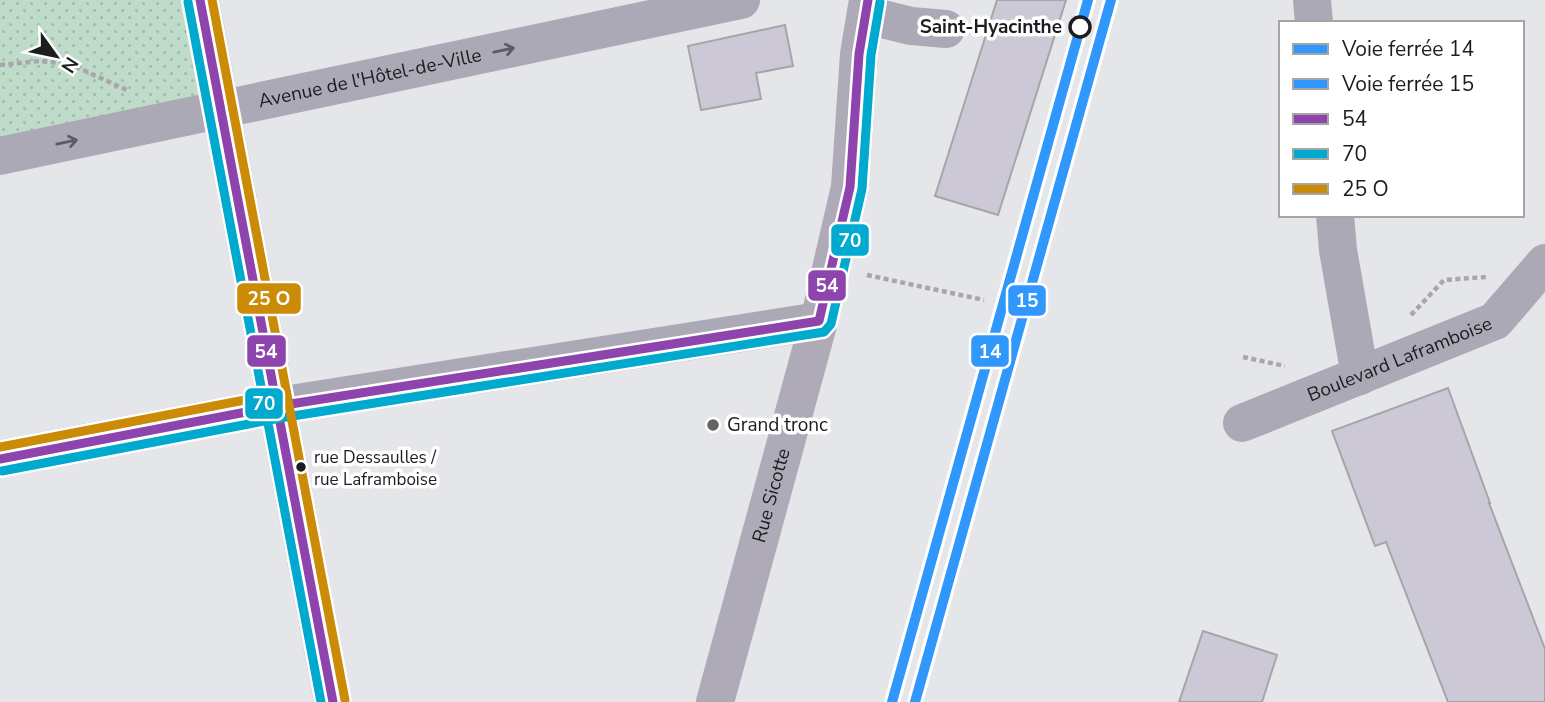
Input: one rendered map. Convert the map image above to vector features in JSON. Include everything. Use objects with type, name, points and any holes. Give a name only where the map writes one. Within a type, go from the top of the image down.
[{"type":"main road","points":[[200,0],[205,113],[278,406],[332,702]]},
{"type":"main road","name":"Rue Sicotte","points":[[715,702],[818,321],[850,187],[859,54],[867,7]]},
{"type":"street","name":"Avenue de l'Hôtel-de-Ville","points":[[0,156],[741,0]]},
{"type":"street","points":[[1312,0],[1314,21]]},
{"type":"street","points":[[867,7],[911,26],[946,29]]},
{"type":"street","points":[[1335,217],[1338,250],[1360,376]]},
{"type":"street","name":"Boulevard Laframboise","points":[[1242,423],[1495,321],[1543,270]]},
{"type":"street","points":[[0,459],[278,406],[818,321]]},
{"type":"path","points":[[0,65],[40,61],[71,64],[205,113]]},
{"type":"path","points":[[866,275],[984,300]]},
{"type":"green space","points":[[0,0],[200,0],[222,110],[0,156]]},
{"type":"building","points":[[997,0],[1066,0],[998,215],[935,196]]},
{"type":"building","points":[[785,25],[793,66],[756,73],[761,99],[701,110],[688,46]]},
{"type":"building","points":[[1448,388],[1545,649],[1545,702],[1448,702],[1386,542],[1375,546],[1332,431]]},
{"type":"building","points":[[1203,631],[1277,655],[1262,702],[1179,702]]},
{"type":"rail line","name":"14","points":[[892,702],[1088,0]]},
{"type":"rail line","name":"15","points":[[915,702],[1111,0]]},
{"type":"transit line","name":"54","points":[[200,0],[333,702]]},
{"type":"transit line","points":[[212,0],[345,700]]},
{"type":"transit line","name":"54","points":[[0,459],[278,406],[819,321],[850,187],[859,54],[868,0]]},
{"type":"transit line","name":"70","points":[[188,2],[321,702]]},
{"type":"transit line","name":"70","points":[[2,471],[280,418],[824,332],[831,324],[862,189],[871,55],[880,2]]},
{"type":"transit line","points":[[0,447],[276,394]]},
{"type":"place","name":"Saint-Hyacinthe","points":[[1080,27]]},
{"type":"place","name":"Grand tronc","points":[[713,425]]},
{"type":"place","name":"rue Dessaulles / rue Laframboise","points":[[301,467]]}]
